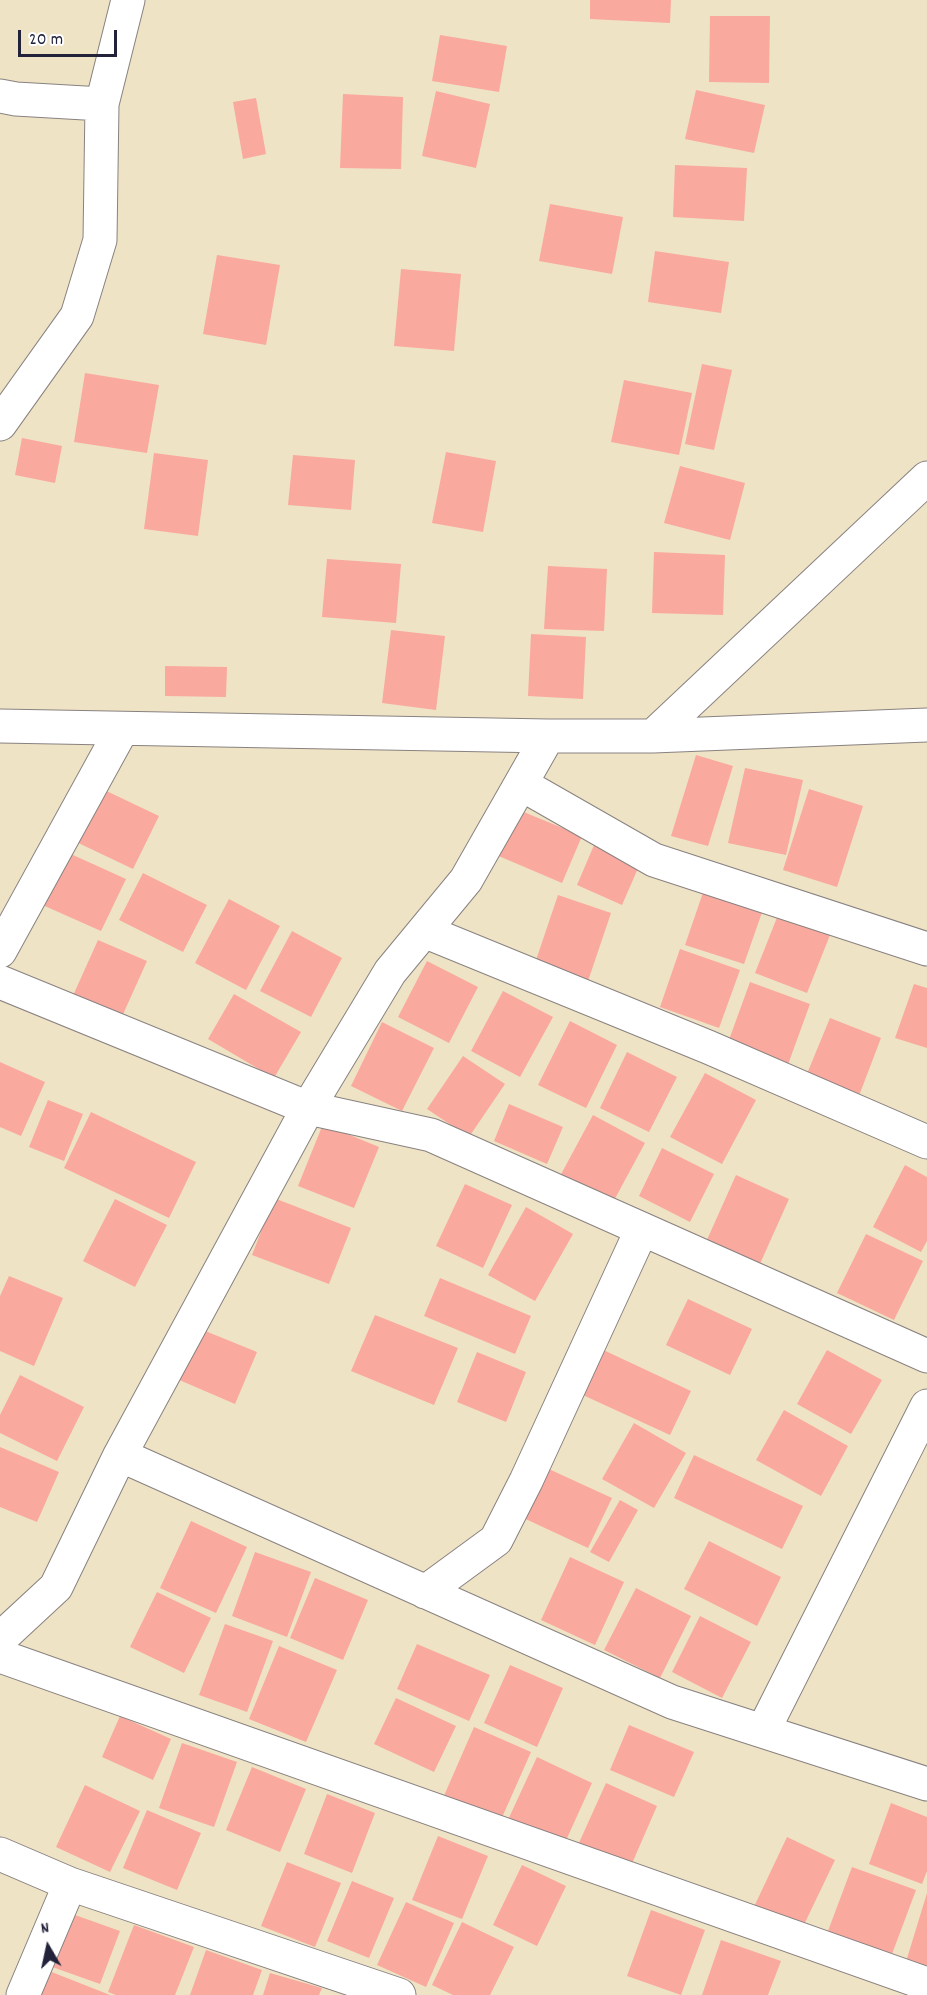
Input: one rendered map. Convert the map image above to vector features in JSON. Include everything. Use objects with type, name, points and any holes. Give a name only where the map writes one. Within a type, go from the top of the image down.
[{"type":"street","points":[[0,424],[77,316],[100,240],[102,104],[128,0]]},
{"type":"street","points":[[0,96],[102,104]]},
{"type":"street","points":[[653,736],[927,478]]},
{"type":"street","points":[[0,726],[653,736],[927,725]]},
{"type":"street","points":[[0,951],[122,729]]},
{"type":"street","points":[[0,1639],[56,1587],[120,1455],[308,1108],[390,972],[466,880],[548,736]]},
{"type":"street","points":[[521,784],[654,860],[927,949]]},
{"type":"street","points":[[424,931],[708,1047],[927,1142]]},
{"type":"street","points":[[0,982],[308,1108],[430,1135],[927,1356]]},
{"type":"street","points":[[425,1592],[496,1540],[526,1481],[642,1229]]},
{"type":"street","points":[[764,1731],[927,1406]]},
{"type":"street","points":[[120,1455],[672,1702],[927,1784]]},
{"type":"street","points":[[0,1656],[927,1984]]},
{"type":"street","points":[[0,1854],[70,1884],[399,1995]]},
{"type":"street","points":[[23,1995],[70,1884]]},
{"type":"building","points":[[590,0],[671,0],[670,23],[590,19]]},
{"type":"building","points":[[710,16],[770,16],[769,83],[709,82]]},
{"type":"building","points":[[440,35],[507,46],[499,92],[432,81]]},
{"type":"building","points":[[696,90],[765,105],[754,153],[685,139]]},
{"type":"building","points":[[436,91],[490,104],[476,168],[422,156]]},
{"type":"building","points":[[343,94],[403,97],[401,169],[340,168]]},
{"type":"building","points":[[256,98],[266,154],[243,159],[233,102]]},
{"type":"building","points":[[675,165],[747,168],[744,221],[673,217]]},
{"type":"building","points":[[550,204],[623,217],[612,274],[539,261]]},
{"type":"building","points":[[655,251],[729,262],[721,313],[648,302]]},
{"type":"building","points":[[217,255],[280,265],[266,345],[203,334]]},
{"type":"building","points":[[401,269],[461,274],[454,351],[394,346]]},
{"type":"building","points":[[702,364],[732,370],[714,450],[685,444]]},
{"type":"building","points":[[85,373],[159,385],[147,453],[74,442]]},
{"type":"building","points":[[624,380],[692,393],[679,455],[611,442]]},
{"type":"building","points":[[22,438],[62,446],[55,483],[15,475]]},
{"type":"building","points":[[446,452],[496,461],[483,532],[432,523]]},
{"type":"building","points":[[154,453],[208,460],[198,536],[144,529]]},
{"type":"building","points":[[293,455],[355,460],[351,510],[288,505]]},
{"type":"building","points":[[680,466],[745,483],[730,540],[664,523]]},
{"type":"building","points":[[654,552],[725,555],[723,615],[652,613]]},
{"type":"building","points":[[327,559],[401,564],[396,623],[322,617]]},
{"type":"building","points":[[548,566],[607,569],[604,631],[544,629]]},
{"type":"building","points":[[391,630],[445,636],[436,710],[382,703]]},
{"type":"building","points":[[531,634],[586,637],[583,699],[528,696]]},
{"type":"building","points":[[165,666],[227,667],[226,697],[165,696]]},
{"type":"building","points":[[696,755],[733,766],[708,846],[671,836]]},
{"type":"building","points":[[745,768],[803,780],[786,855],[728,843]]},
{"type":"building","points":[[96,786],[159,816],[133,869],[70,839]]},
{"type":"building","points":[[809,789],[863,806],[837,887],[783,870]]},
{"type":"building","points":[[514,808],[582,836],[562,883],[494,854]]},
{"type":"building","points":[[603,824],[649,843],[622,905],[577,885]]},
{"type":"building","points":[[62,850],[126,879],[101,931],[38,903]]},
{"type":"building","points":[[143,873],[207,905],[183,952],[119,920]]},
{"type":"building","points":[[708,878],[767,898],[744,964],[685,945]]},
{"type":"building","points":[[558,895],[611,913],[587,984],[534,966]]},
{"type":"building","points":[[229,899],[280,926],[246,990],[195,963]]},
{"type":"building","points":[[780,910],[832,930],[807,993],[755,973]]},
{"type":"building","points":[[292,931],[342,958],[311,1017],[260,991]]},
{"type":"building","points":[[98,940],[147,961],[120,1021],[71,1000]]},
{"type":"building","points":[[680,949],[740,970],[719,1028],[660,1007]]},
{"type":"building","points":[[427,961],[478,987],[449,1043],[398,1017]]},
{"type":"building","points":[[750,982],[810,1004],[786,1070],[726,1048]]},
{"type":"building","points":[[914,984],[927,988],[927,1048],[895,1038]]},
{"type":"building","points":[[503,991],[553,1017],[520,1077],[471,1051]]},
{"type":"building","points":[[234,994],[301,1032],[274,1078],[208,1039]]},
{"type":"building","points":[[830,1018],[881,1038],[857,1101],[804,1081]]},
{"type":"building","points":[[570,1021],[617,1045],[586,1108],[538,1085]]},
{"type":"building","points":[[382,1022],[434,1048],[402,1111],[351,1086]]},
{"type":"building","points":[[627,1052],[677,1077],[649,1132],[600,1108]]},
{"type":"building","points":[[463,1056],[505,1084],[469,1137],[427,1109]]},
{"type":"building","points":[[0,1062],[45,1082],[21,1136],[0,1127]]},
{"type":"building","points":[[705,1073],[756,1100],[722,1164],[670,1137]]},
{"type":"building","points":[[48,1100],[83,1114],[64,1161],[29,1147]]},
{"type":"building","points":[[509,1104],[563,1127],[547,1164],[494,1141]]},
{"type":"building","points":[[91,1112],[196,1162],[169,1218],[64,1168]]},
{"type":"building","points":[[593,1115],[645,1143],[611,1206],[559,1178]]},
{"type":"building","points":[[323,1124],[379,1147],[354,1208],[298,1186]]},
{"type":"building","points":[[662,1148],[714,1174],[690,1222],[639,1196]]},
{"type":"building","points":[[905,1165],[927,1177],[927,1241],[921,1252],[873,1227]]},
{"type":"building","points":[[736,1175],[789,1199],[759,1266],[706,1242]]},
{"type":"building","points":[[465,1184],[512,1205],[483,1268],[436,1246]]},
{"type":"building","points":[[274,1198],[351,1228],[329,1284],[252,1255]]},
{"type":"building","points":[[115,1199],[167,1225],[135,1287],[83,1261]]},
{"type":"building","points":[[526,1207],[573,1234],[535,1301],[488,1275]]},
{"type":"building","points":[[866,1234],[923,1261],[894,1320],[837,1293]]},
{"type":"building","points":[[9,1276],[63,1298],[34,1366],[0,1351],[0,1296]]},
{"type":"building","points":[[440,1278],[531,1316],[515,1354],[424,1316]]},
{"type":"building","points":[[688,1299],[752,1329],[730,1375],[666,1345]]},
{"type":"building","points":[[375,1315],[458,1348],[434,1405],[351,1371]]},
{"type":"building","points":[[198,1328],[257,1352],[235,1404],[177,1379]]},
{"type":"building","points":[[582,1340],[691,1391],[670,1435],[561,1385]]},
{"type":"building","points":[[827,1350],[882,1380],[851,1434],[797,1404]]},
{"type":"building","points":[[477,1352],[526,1372],[506,1422],[457,1402]]},
{"type":"building","points":[[20,1375],[84,1407],[57,1461],[0,1433],[0,1415]]},
{"type":"building","points":[[784,1410],[848,1446],[821,1496],[756,1460]]},
{"type":"building","points":[[634,1423],[686,1453],[654,1508],[602,1479]]},
{"type":"building","points":[[0,1447],[59,1472],[37,1522],[0,1507]]},
{"type":"building","points":[[694,1455],[803,1506],[782,1549],[674,1498]]},
{"type":"building","points":[[527,1459],[612,1498],[588,1548],[504,1509]]},
{"type":"building","points":[[620,1500],[638,1510],[609,1562],[590,1552]]},
{"type":"building","points":[[191,1521],[247,1547],[216,1613],[160,1588]]},
{"type":"building","points":[[709,1541],[781,1577],[757,1626],[684,1589]]},
{"type":"building","points":[[255,1552],[311,1572],[287,1637],[232,1616]]},
{"type":"building","points":[[570,1557],[624,1582],[595,1645],[541,1620]]},
{"type":"building","points":[[315,1578],[368,1600],[343,1660],[290,1638]]},
{"type":"building","points":[[636,1588],[691,1616],[660,1678],[604,1650]]},
{"type":"building","points":[[157,1592],[211,1618],[184,1673],[130,1647]]},
{"type":"building","points":[[700,1616],[751,1642],[722,1698],[672,1672]]},
{"type":"building","points":[[225,1624],[273,1641],[247,1712],[199,1695]]},
{"type":"building","points":[[417,1644],[490,1675],[469,1721],[397,1689]]},
{"type":"building","points":[[279,1646],[337,1670],[306,1742],[249,1719]]},
{"type":"building","points":[[510,1665],[563,1688],[537,1747],[484,1723]]},
{"type":"building","points":[[396,1698],[456,1726],[434,1772],[374,1744]]},
{"type":"building","points":[[120,1716],[171,1739],[153,1780],[102,1757]]},
{"type":"building","points":[[629,1725],[694,1752],[674,1797],[610,1770]]},
{"type":"building","points":[[474,1727],[531,1752],[500,1822],[443,1798]]},
{"type":"building","points":[[182,1743],[237,1762],[214,1827],[159,1808]]},
{"type":"building","points":[[537,1757],[592,1783],[563,1847],[507,1822]]},
{"type":"building","points":[[252,1767],[306,1789],[280,1852],[226,1830]]},
{"type":"building","points":[[606,1783],[657,1806],[630,1868],[578,1845]]},
{"type":"building","points":[[85,1785],[140,1811],[110,1872],[56,1847]]},
{"type":"building","points":[[327,1794],[375,1813],[352,1873],[304,1854]]},
{"type":"building","points":[[891,1803],[927,1817],[927,1871],[922,1884],[869,1864]]},
{"type":"building","points":[[147,1810],[201,1833],[177,1890],[123,1868]]},
{"type":"building","points":[[438,1836],[488,1856],[462,1919],[412,1900]]},
{"type":"building","points":[[787,1837],[835,1860],[800,1933],[752,1911]]},
{"type":"building","points":[[287,1862],[341,1883],[315,1947],[261,1926]]},
{"type":"building","points":[[522,1865],[566,1886],[537,1946],[493,1925]]},
{"type":"building","points":[[852,1867],[916,1890],[889,1962],[825,1939]]},
{"type":"building","points":[[352,1881],[394,1898],[369,1958],[327,1941]]},
{"type":"building","points":[[927,1893],[927,1971],[905,1965]]},
{"type":"building","points":[[406,1902],[454,1923],[426,1987],[377,1965]]},
{"type":"building","points":[[47,1905],[120,1931],[100,1984],[27,1958]]},
{"type":"building","points":[[651,1910],[705,1930],[681,1995],[627,1976]]},
{"type":"building","points":[[462,1922],[514,1947],[490,1995],[453,1995],[432,1985]]},
{"type":"building","points":[[134,1925],[194,1947],[175,1995],[116,1995],[108,1992]]},
{"type":"building","points":[[721,1940],[781,1961],[768,1995],[702,1995]]},
{"type":"building","points":[[206,1950],[262,1970],[253,1995],[190,1995]]},
{"type":"building","points":[[39,1967],[110,1995],[28,1995]]},
{"type":"building","points":[[270,1973],[322,1988],[319,1995],[263,1995]]}]
